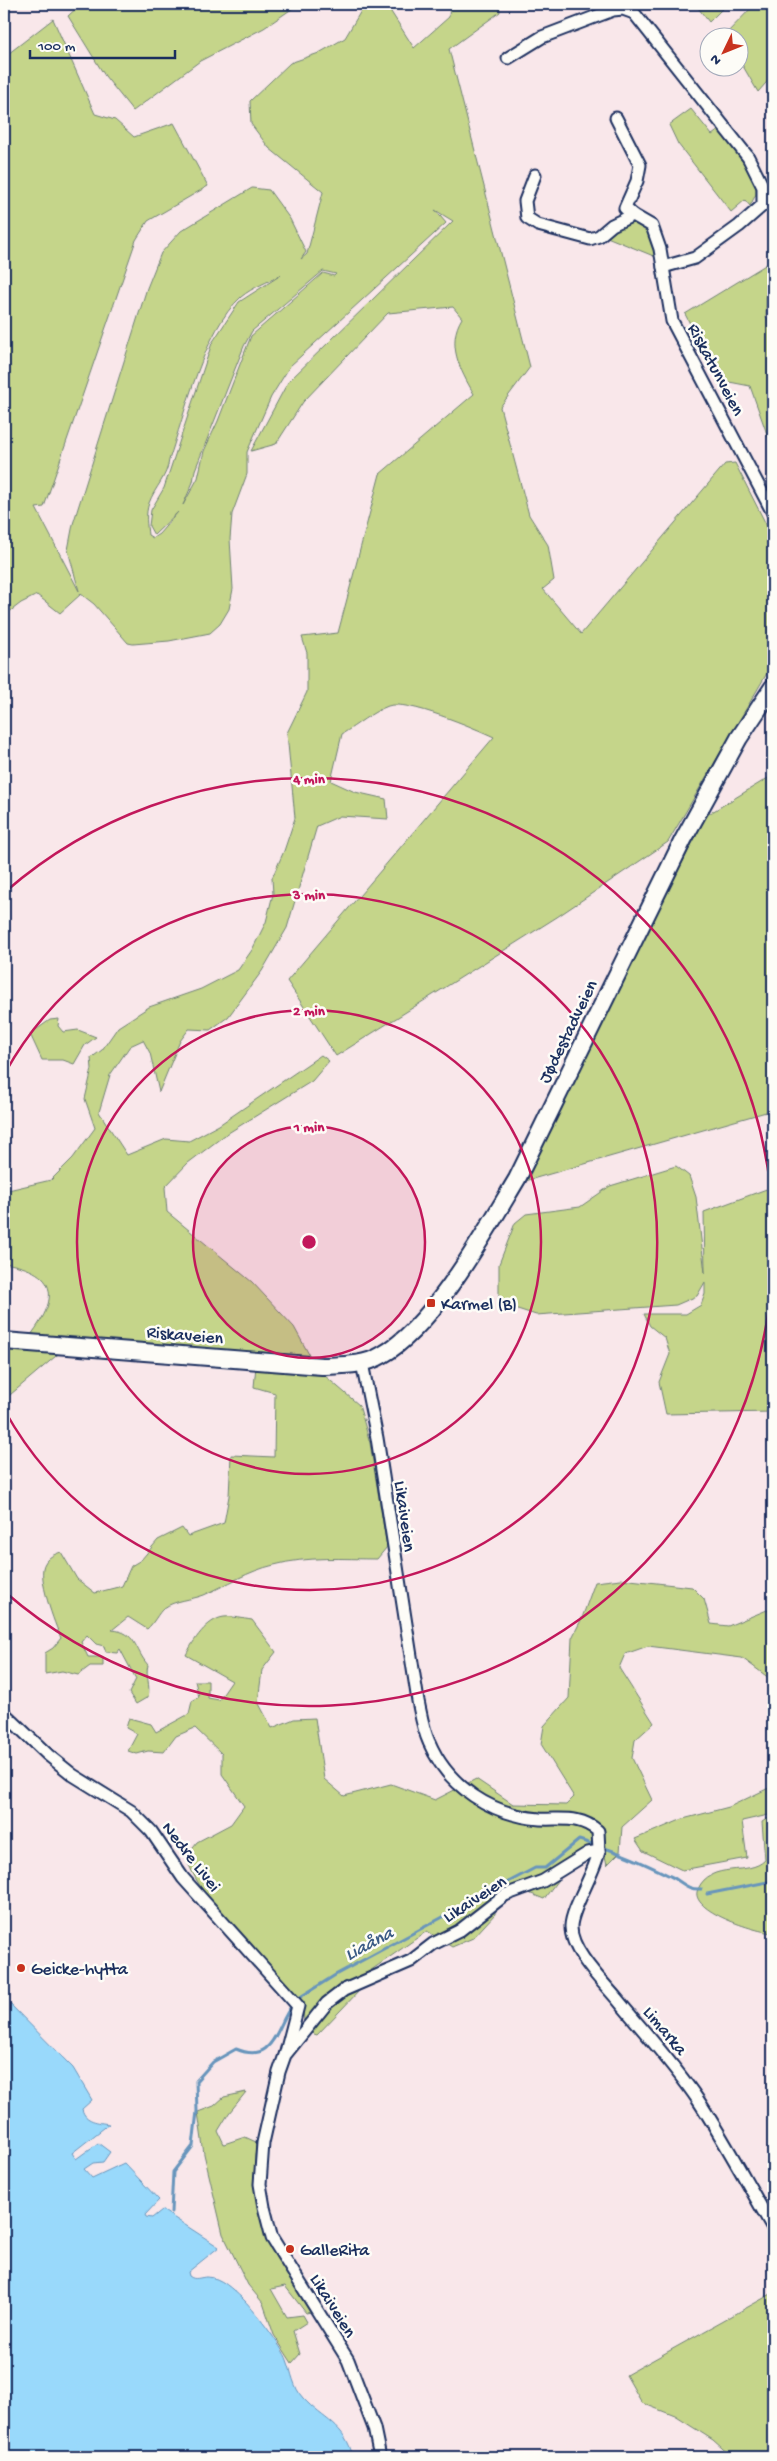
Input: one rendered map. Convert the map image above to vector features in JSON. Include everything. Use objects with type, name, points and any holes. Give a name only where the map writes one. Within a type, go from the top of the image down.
[{"type":"main road","name":"Jødestadveien","points":[[362,1363],[388,1351],[421,1321],[446,1290],[494,1218],[530,1155],[683,840],[739,738],[773,687]]},
{"type":"main road","name":"Riskaveien","points":[[4,1341],[309,1366],[362,1363]]},
{"type":"street","points":[[508,58],[542,37],[614,10],[623,9],[634,13],[748,157],[763,187],[763,205],[739,226],[695,258],[663,267]]},
{"type":"street","points":[[535,176],[525,201],[527,218],[538,226],[590,239],[599,236],[612,225],[633,215],[625,208],[637,181],[640,165],[616,118]]},
{"type":"street","name":"Riskatunveien","points":[[633,215],[652,226],[660,250],[672,322],[773,513]]},
{"type":"street","name":"Likaiveien","points":[[362,1363],[377,1438],[422,1724],[430,1744],[454,1782],[470,1793],[495,1807],[520,1816],[583,1820],[598,1831],[599,1851],[588,1853],[543,1881],[506,1895],[459,1931],[433,1944],[411,1961],[344,1990],[327,2003],[285,2055],[279,2072],[263,2143],[260,2184],[264,2207],[272,2238],[348,2360],[374,2428],[380,2457]]},
{"type":"street","name":"Nedre Livei","points":[[4,1713],[48,1755],[73,1775],[131,1811],[151,1831],[183,1878],[298,2006],[285,2055]]},
{"type":"street","name":"Limarka","points":[[599,1851],[595,1868],[574,1913],[571,1927],[574,1941],[591,1968],[673,2066],[699,2101],[773,2228]]},
{"type":"green space","points":[[81,4],[299,4],[264,28],[200,61],[133,111],[105,76],[68,16]]},
{"type":"green space","points":[[365,4],[386,4],[414,48],[449,17],[450,4],[499,4],[500,12],[449,49],[530,367],[500,407],[529,515],[548,545],[554,580],[543,589],[581,634],[725,464],[735,463],[773,538],[773,663],[668,842],[557,917],[336,1056],[287,981],[494,737],[424,710],[409,707],[388,706],[370,715],[342,734],[331,781],[355,792],[386,799],[388,819],[340,816],[317,826],[287,928],[262,971],[228,1017],[210,1030],[189,1029],[180,1041],[159,1092],[150,1053],[143,1040],[130,1046],[110,1075],[99,1112],[127,1155],[166,1139],[189,1141],[219,1125],[321,1055],[329,1061],[312,1081],[225,1135],[188,1163],[165,1187],[167,1212],[252,1282],[294,1327],[317,1369],[359,1405],[370,1443],[387,1547],[377,1559],[299,1560],[246,1574],[204,1595],[168,1605],[147,1629],[128,1617],[112,1630],[120,1631],[131,1638],[148,1665],[148,1697],[136,1704],[129,1693],[136,1679],[120,1649],[117,1653],[106,1652],[104,1646],[96,1644],[87,1635],[81,1642],[88,1657],[103,1657],[103,1666],[90,1666],[78,1675],[62,1671],[45,1674],[45,1653],[53,1648],[61,1638],[45,1589],[43,1569],[45,1563],[50,1557],[61,1552],[77,1579],[95,1593],[122,1586],[131,1566],[141,1560],[158,1540],[182,1528],[188,1536],[224,1523],[229,1496],[231,1455],[274,1457],[275,1393],[254,1387],[257,1355],[69,1345],[4,1400],[4,1348],[19,1350],[31,1336],[40,1321],[47,1308],[49,1296],[47,1285],[40,1276],[26,1268],[4,1263],[4,1191],[51,1180],[73,1158],[95,1128],[85,1099],[92,1069],[91,1058],[102,1050],[118,1027],[149,1007],[201,989],[238,970],[252,950],[266,922],[273,894],[272,878],[284,851],[295,818],[287,733],[307,692],[307,653],[302,637],[338,633],[380,474],[474,394],[464,376],[457,357],[455,337],[462,318],[453,307],[388,313],[303,402],[276,444],[251,451],[288,382],[453,221],[435,210],[446,223],[290,366],[271,397],[247,452],[247,474],[232,514],[230,539],[233,589],[229,609],[220,624],[210,633],[169,641],[128,643],[94,604],[81,594],[60,613],[37,595],[21,603],[4,616],[4,505],[9,503],[4,501],[4,57],[53,19],[95,114],[115,120],[134,137],[174,123],[208,186],[148,221],[136,240],[44,507],[36,508],[79,591],[68,550],[73,524],[147,288],[161,253],[181,231],[252,188],[269,190],[290,219],[306,252],[301,259],[307,254],[323,192],[269,148],[251,124],[250,101],[290,63],[319,53],[345,38]],"holes":[[[323,271],[336,274],[334,276],[323,273],[251,336],[218,421],[204,451],[198,478],[183,505],[244,346],[252,331]],[[281,275],[239,302],[212,343],[164,488],[151,510],[149,526],[154,535],[178,512],[159,534],[153,538],[148,535],[148,507],[166,472],[197,373],[216,330],[241,297],[256,287]]]},
{"type":"green space","points":[[695,4],[727,4],[709,22]]},
{"type":"green space","points":[[755,4],[773,4],[773,75],[758,92],[750,78],[750,28],[732,28]]},
{"type":"green space","points":[[691,109],[712,135],[719,130],[756,180],[756,194],[750,206],[745,200],[731,212],[678,144],[669,125]]},
{"type":"green space","points":[[635,222],[646,229],[651,235],[656,257],[607,237],[620,224]]},
{"type":"green space","points":[[767,264],[766,317],[773,325],[773,451],[750,386],[719,380],[685,314]]},
{"type":"green space","points":[[773,775],[773,1110],[515,1184],[707,815]]},
{"type":"green space","points":[[59,1019],[58,1026],[63,1032],[78,1030],[96,1037],[85,1045],[74,1064],[63,1060],[42,1060],[30,1034],[50,1020]]},
{"type":"green space","points":[[676,1166],[689,1176],[696,1197],[705,1273],[704,1212],[772,1187],[773,1181],[773,1412],[666,1414],[659,1382],[670,1354],[665,1338],[650,1326],[644,1314],[686,1314],[701,1305],[705,1294],[705,1282],[697,1296],[676,1305],[536,1315],[499,1303],[499,1264],[515,1223],[526,1214],[580,1207],[610,1186]]},
{"type":"green space","points":[[621,1579],[692,1587],[704,1599],[711,1624],[728,1626],[767,1610],[773,1612],[773,1681],[742,1658],[648,1646],[625,1654],[619,1668],[654,1723],[635,1740],[632,1758],[652,1800],[622,1827],[620,1852],[607,1865],[602,1842],[592,1847],[569,1866],[544,1899],[506,1884],[496,1894],[495,1914],[473,1938],[452,1947],[427,1931],[367,1973],[361,1989],[317,2035],[305,2031],[303,2010],[296,1999],[218,1911],[193,1873],[186,1856],[197,1842],[231,1824],[244,1806],[222,1774],[222,1754],[195,1728],[176,1736],[164,1752],[148,1751],[137,1754],[128,1751],[137,1734],[126,1728],[129,1718],[151,1724],[156,1732],[189,1714],[192,1701],[199,1697],[195,1681],[208,1681],[208,1698],[219,1700],[232,1681],[186,1655],[201,1632],[212,1622],[224,1617],[252,1620],[276,1652],[262,1670],[258,1702],[272,1728],[294,1719],[315,1718],[324,1779],[344,1796],[391,1784],[435,1800],[476,1779],[513,1804],[566,1805],[574,1797],[541,1744],[544,1726],[569,1698],[572,1638],[582,1618],[595,1582]]},
{"type":"green space","points":[[773,1786],[773,1814],[742,1821],[747,1858],[682,1870],[643,1851],[635,1839],[683,1819],[729,1807]]},
{"type":"green space","points":[[773,1815],[773,1933],[753,1929],[725,1919],[703,1905],[697,1897],[698,1889],[704,1880],[712,1875],[750,1868],[765,1860],[762,1822]]},
{"type":"green space","points":[[246,2092],[229,2113],[218,2131],[224,2144],[245,2137],[256,2142],[255,2172],[257,2201],[265,2230],[281,2264],[315,2311],[306,2313],[285,2286],[271,2289],[287,2317],[303,2315],[307,2322],[293,2331],[300,2354],[292,2363],[274,2335],[263,2303],[248,2285],[223,2234],[204,2154],[198,2112],[214,2106],[224,2097]]},
{"type":"green space","points":[[773,2293],[773,2457],[732,2457],[713,2440],[675,2416],[642,2403],[626,2375]]},
{"type":"water","points":[[4,1998],[73,2068],[92,2100],[82,2109],[86,2117],[93,2121],[109,2124],[72,2153],[76,2159],[98,2143],[110,2152],[103,2162],[93,2163],[84,2169],[92,2178],[124,2163],[159,2200],[145,2215],[146,2217],[152,2218],[162,2210],[219,2247],[188,2272],[189,2276],[195,2279],[207,2277],[217,2279],[231,2288],[246,2303],[267,2328],[285,2355],[300,2394],[345,2437],[353,2457],[4,2457]]},
{"type":"waterway","name":"Liaåna","points":[[297,1999],[337,1974],[495,1889],[535,1868],[545,1868],[579,1840],[595,1845]]},
{"type":"waterway","name":"Liaåna","points":[[601,1847],[645,1864],[688,1887],[701,1889]]},
{"type":"waterway","name":"Liaåna","points":[[707,1894],[773,1881]]},
{"type":"waterway","name":"Liaåna","points":[[171,2212],[173,2172],[193,2146],[197,2111],[196,2081],[213,2062],[236,2049],[249,2053],[259,2052],[266,2048],[277,2033],[293,2004]]},
{"type":"place","name":"Karmel (B)","points":[[431,1303]]},
{"type":"place","name":"Geicke-hytta","points":[[21,1968]]},
{"type":"place","name":"GalleRita","points":[[290,2249]]}]
